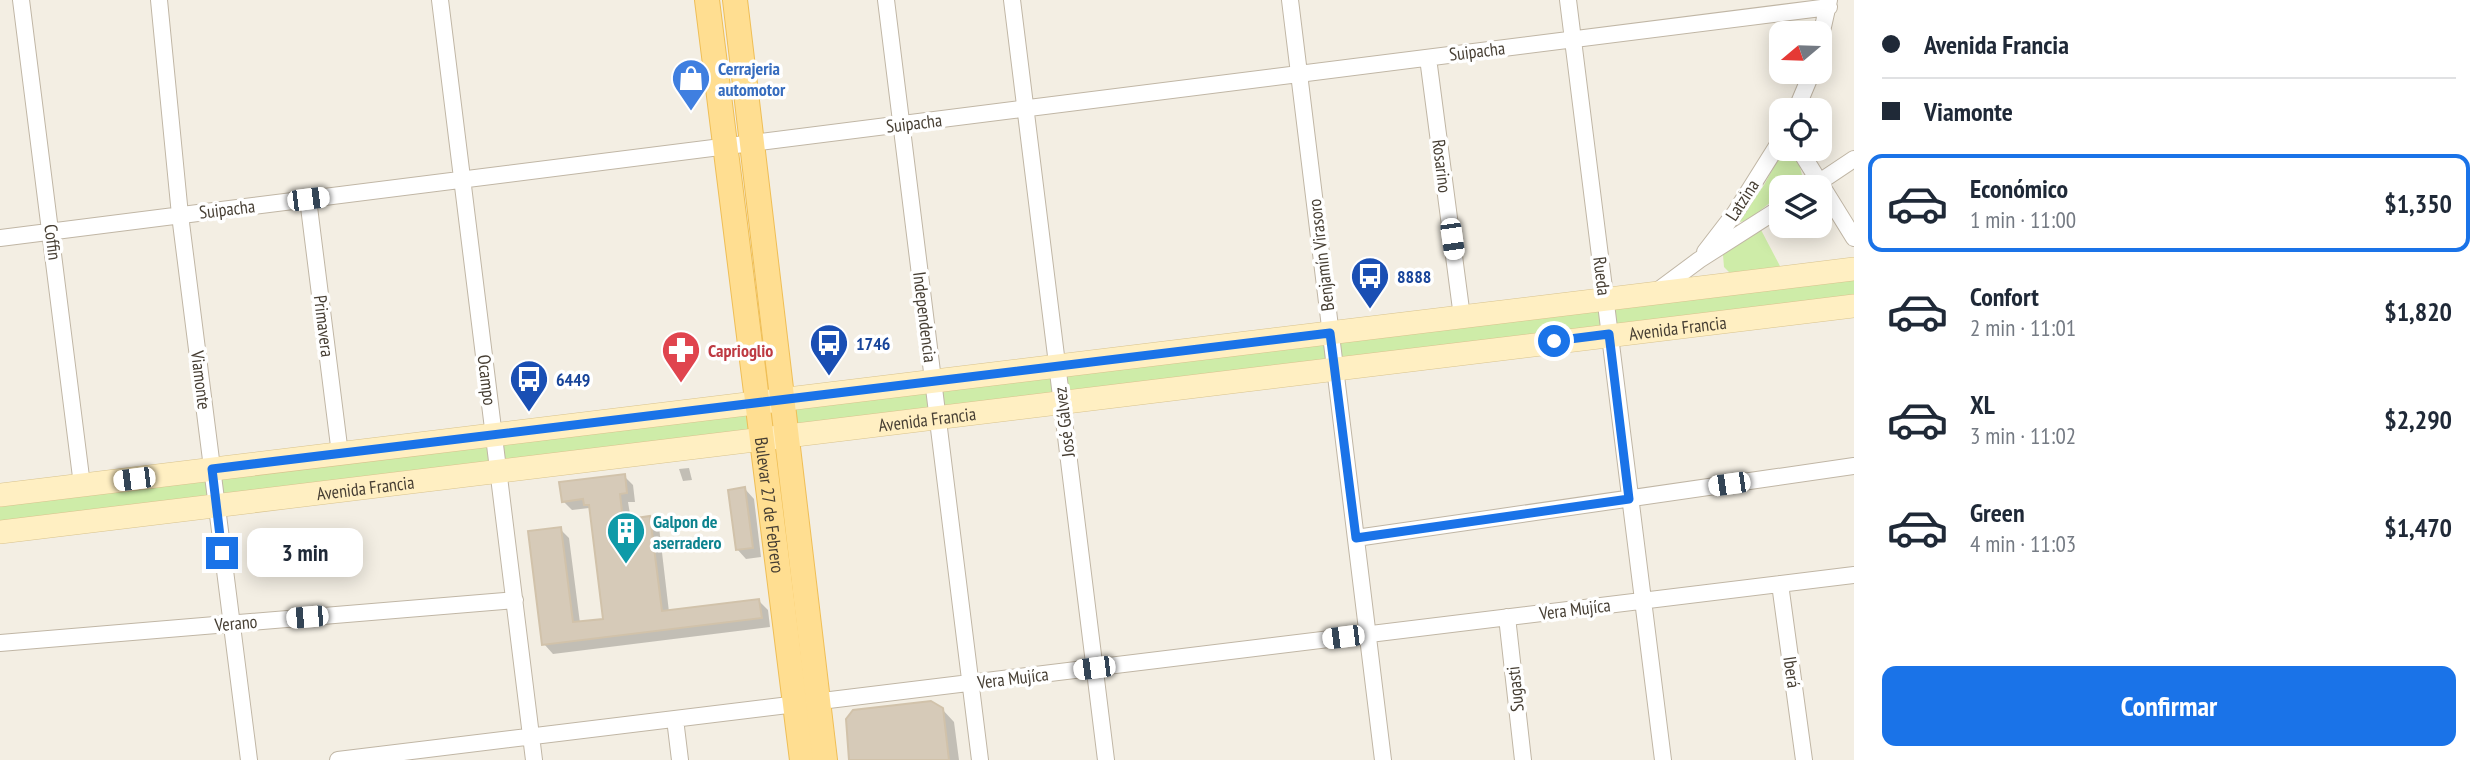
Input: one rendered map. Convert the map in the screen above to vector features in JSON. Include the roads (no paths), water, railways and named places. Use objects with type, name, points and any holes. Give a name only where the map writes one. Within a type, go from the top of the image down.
[{"type":"main road","name":"Bulevar 27 de Febrero","points":[[707,0],[756,403],[773,437],[807,703],[825,760]]},
{"type":"main road","name":"Bulevar 27 de Febrero","points":[[735,0],[781,400],[773,437]]},
{"type":"main road","name":"Avenida Francia","points":[[0,495],[1854,269]]},
{"type":"main road","name":"Avenida Francia","points":[[0,532],[1854,306]]},
{"type":"main road","name":"Bulevar 27 de Febrero","points":[[802,760],[807,703]]},
{"type":"street","name":"Coffin","points":[[21,0],[82,485]]},
{"type":"street","name":"Viamonte","points":[[159,0],[180,215],[249,760]]},
{"type":"street","name":"Ocampo","points":[[440,0],[534,760]]},
{"type":"street","name":"Independencia","points":[[886,0],[980,760]]},
{"type":"street","name":"José Gálvez","points":[[1012,0],[1106,760]]},
{"type":"street","name":"Benjamín Virasoro","points":[[1290,0],[1383,760]]},
{"type":"street","name":"Rueda","points":[[1568,0],[1663,760]]},
{"type":"street","name":"Suipacha","points":[[0,238],[1428,58],[1829,3]]},
{"type":"street","points":[[1825,21],[1829,3]]},
{"type":"street","name":"Rosarino","points":[[1428,58],[1462,317]]},
{"type":"street","name":"Latzina","points":[[1699,260],[1735,213],[1769,159]]},
{"type":"street","points":[[1830,175],[1854,159]]},
{"type":"street","name":"Primavera","points":[[308,199],[340,454]]},
{"type":"street","points":[[1832,208],[1854,238]]},
{"type":"street","points":[[1654,294],[1699,260],[1769,215]]},
{"type":"street","points":[[1356,538],[1854,466]]},
{"type":"street","name":"Vera Mujíca","points":[[338,760],[1854,575]]},
{"type":"street","name":"Iberá","points":[[1780,584],[1804,760]]},
{"type":"street","name":"Verano","points":[[0,643],[514,600]]},
{"type":"street","name":"Sugasti","points":[[1507,617],[1522,760]]},
{"type":"street","points":[[675,719],[680,760]]},
{"type":"place","name":"Cerrajeria automotor","points":[[691,112]]},
{"type":"place","name":"8888","points":[[1370,310]]},
{"type":"place","name":"1746","points":[[829,377]]},
{"type":"place","name":"Caprioglio","points":[[681,384]]},
{"type":"place","name":"6449","points":[[529,413]]},
{"type":"place","name":"Galpon de aserradero","points":[[626,565]]}]
